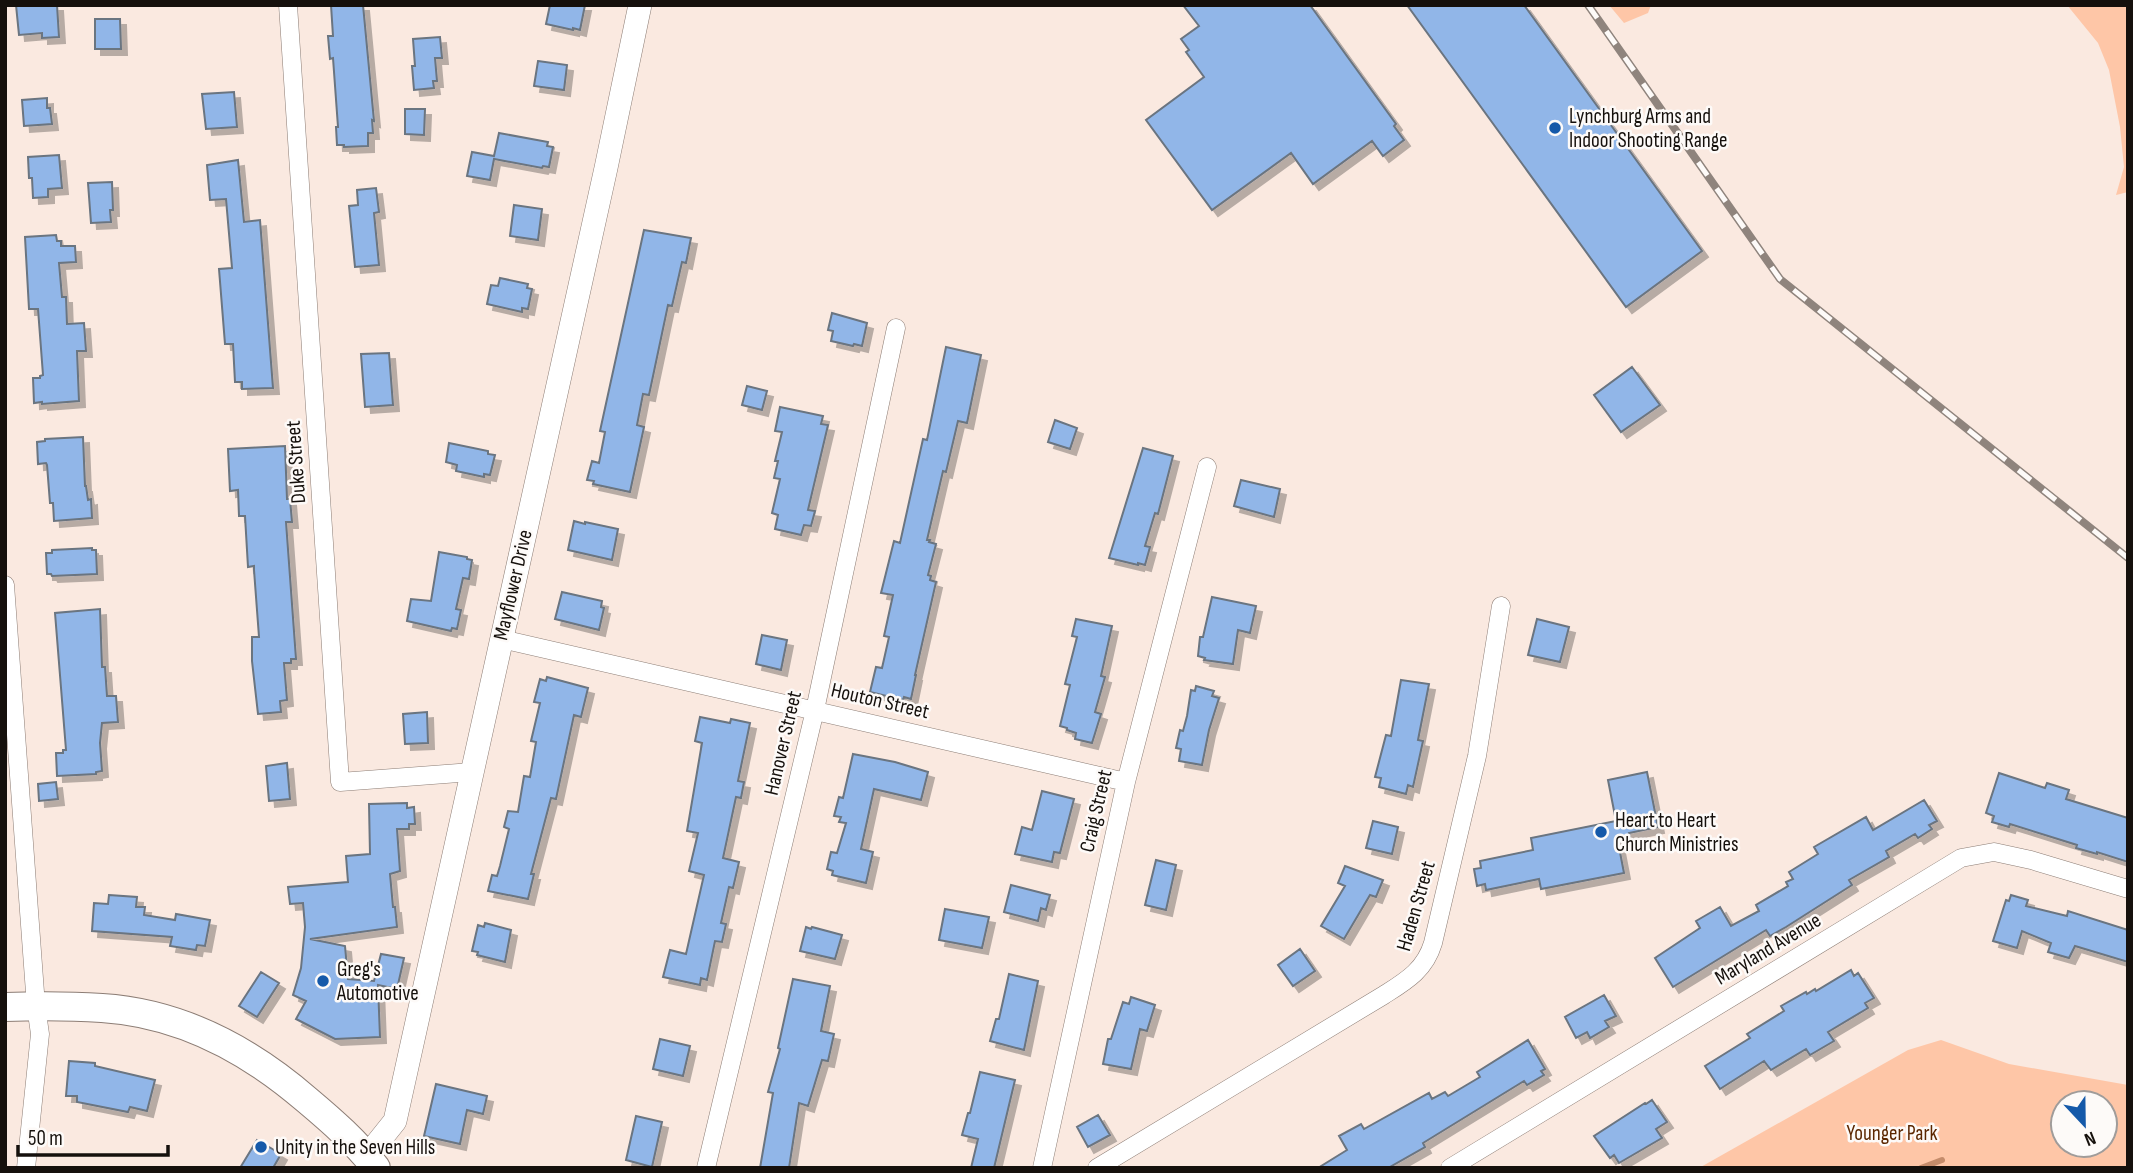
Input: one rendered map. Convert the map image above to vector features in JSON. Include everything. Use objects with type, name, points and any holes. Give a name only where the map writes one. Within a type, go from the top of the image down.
[{"type":"main road","points":[[5,1007],[103,1008],[141,1013],[208,1033],[247,1054],[284,1080],[345,1132],[371,1162]]},
{"type":"street","name":"Duke Street","points":[[288,5],[340,782],[472,772]]},
{"type":"street","name":"Mayflower Drive","points":[[371,1162],[395,1121],[607,168],[640,5]]},
{"type":"street","name":"Hanover Street","points":[[706,1168],[815,710],[896,328]]},
{"type":"street","name":"Craig Street","points":[[1042,1168],[1126,782],[1208,467]]},
{"type":"street","points":[[5,585],[40,1034],[26,1168]]},
{"type":"street","name":"Haden Street","points":[[1097,1168],[1384,995],[1420,970],[1430,955],[1478,756],[1501,606]]},
{"type":"street","name":"Houton Street","points":[[501,639],[1126,782]]},
{"type":"street","name":"Maryland Avenue","points":[[1450,1168],[1961,858],[1994,852],[2031,860],[2128,890]]},
{"type":"green space","points":[[1609,5],[1651,5],[1648,13],[1624,23]]},
{"type":"green space","points":[[2067,5],[2128,5],[2128,192],[2116,195],[2124,167],[2120,127],[2109,70],[2098,43]]},
{"type":"green space","name":"Younger Park","points":[[1941,1040],[2009,1064],[2128,1085],[2128,1168],[1699,1168],[1908,1050]]},
{"type":"building","points":[[16,5],[57,5],[59,37],[42,38],[42,33],[19,35]]},
{"type":"building","points":[[331,5],[363,5],[374,121],[372,120],[373,133],[368,133],[368,146],[337,145],[333,58],[330,59],[328,36],[333,36]]},
{"type":"building","points":[[550,5],[585,5],[580,30],[546,24]]},
{"type":"building","points":[[1183,5],[1310,5],[1396,124],[1394,126],[1404,140],[1383,156],[1372,141],[1313,184],[1291,153],[1212,210],[1146,120],[1204,77],[1186,52],[1189,50],[1181,39],[1199,26]]},
{"type":"building","name":"Lynchburg Arms and Indoor Shooting Range","points":[[1407,5],[1524,5],[1702,251],[1626,307]]},
{"type":"building","points":[[95,19],[120,19],[121,49],[95,49]]},
{"type":"building","points":[[440,37],[442,58],[435,58],[437,81],[433,81],[434,88],[414,90],[413,39]]},
{"type":"building","points":[[538,61],[567,65],[564,90],[534,86]]},
{"type":"building","points":[[234,92],[237,127],[206,129],[202,94]]},
{"type":"building","points":[[47,98],[52,124],[24,126],[22,100]]},
{"type":"building","points":[[405,109],[425,109],[424,135],[405,134]]},
{"type":"building","points":[[499,133],[548,142],[547,146],[553,147],[549,167],[494,159],[490,180],[467,176],[472,152],[494,156]]},
{"type":"building","points":[[59,155],[62,188],[48,189],[48,197],[33,198],[28,157]]},
{"type":"building","points":[[238,160],[244,222],[260,220],[273,388],[242,389],[242,382],[235,382],[233,344],[225,344],[219,269],[232,268],[226,199],[210,200],[207,165]]},
{"type":"building","points":[[112,182],[111,222],[91,223],[88,183]]},
{"type":"building","points":[[376,188],[379,212],[374,213],[379,265],[355,267],[349,206],[358,205],[357,190]]},
{"type":"building","points":[[514,205],[542,209],[538,240],[510,236]]},
{"type":"building","points":[[644,230],[691,238],[686,263],[682,262],[672,306],[668,305],[649,395],[643,394],[637,425],[644,427],[630,492],[593,484],[594,481],[587,480],[592,461],[599,463],[605,432],[600,431]]},
{"type":"building","points":[[56,235],[61,246],[75,246],[76,262],[59,263],[62,297],[66,297],[67,324],[84,323],[86,351],[77,351],[79,401],[42,404],[34,403],[33,378],[43,375],[38,309],[29,309],[25,237]]},
{"type":"building","points":[[500,278],[528,284],[527,288],[532,289],[528,309],[522,308],[522,312],[487,304],[491,285],[498,286]]},
{"type":"building","points":[[832,313],[867,323],[862,346],[831,341],[833,331],[828,330]]},
{"type":"building","points":[[946,347],[981,355],[967,423],[958,421],[927,540],[936,544],[928,575],[931,576],[930,580],[936,582],[911,699],[904,697],[903,700],[870,692],[876,667],[882,668],[889,637],[884,636],[893,595],[881,593],[894,541],[900,543],[923,439],[927,440]]},
{"type":"building","points":[[389,353],[393,405],[365,407],[361,354]]},
{"type":"building","points":[[1632,367],[1660,405],[1621,432],[1594,395]]},
{"type":"building","points":[[747,386],[767,391],[762,410],[742,405]]},
{"type":"building","points":[[780,407],[823,416],[821,424],[828,425],[808,510],[815,511],[811,526],[804,525],[801,535],[775,529],[778,515],[772,513],[780,479],[774,478],[782,432],[775,431]]},
{"type":"building","points":[[1055,420],[1077,428],[1070,449],[1048,442]]},
{"type":"building","points":[[83,437],[85,486],[88,500],[91,499],[92,518],[54,521],[47,465],[38,464],[37,442],[45,439]]},
{"type":"building","points":[[449,443],[488,451],[488,454],[495,455],[490,475],[484,474],[484,477],[456,471],[457,465],[446,462]]},
{"type":"building","points":[[285,446],[287,499],[290,499],[292,522],[286,522],[296,659],[291,659],[291,663],[284,663],[287,700],[280,701],[281,712],[258,714],[252,661],[252,637],[259,637],[254,566],[248,567],[245,516],[239,516],[238,490],[230,491],[228,449]]},
{"type":"building","points":[[1143,448],[1173,456],[1158,514],[1155,513],[1145,546],[1150,547],[1145,565],[1138,565],[1109,558]]},
{"type":"building","points":[[1241,480],[1280,489],[1274,517],[1234,506]]},
{"type":"building","points":[[574,521],[618,529],[612,560],[568,550]]},
{"type":"building","points":[[52,550],[96,550],[97,574],[47,574],[46,553],[52,553]]},
{"type":"building","points":[[439,552],[472,560],[469,579],[463,578],[456,609],[461,610],[457,629],[452,628],[451,631],[407,621],[411,599],[431,601]]},
{"type":"building","points":[[562,592],[602,601],[601,607],[604,608],[599,630],[555,619]]},
{"type":"building","points":[[1212,597],[1256,606],[1250,633],[1238,630],[1233,664],[1204,660],[1205,658],[1198,656],[1200,637],[1203,637]]},
{"type":"building","points":[[100,609],[102,667],[105,667],[107,696],[116,696],[118,722],[102,723],[102,771],[96,774],[57,776],[56,753],[66,750],[55,613]]},
{"type":"building","points":[[1076,619],[1112,626],[1101,676],[1105,677],[1095,712],[1101,714],[1092,743],[1075,739],[1076,733],[1060,726],[1070,685],[1065,684],[1077,637],[1072,636]]},
{"type":"building","points":[[1537,619],[1569,627],[1560,662],[1528,655]]},
{"type":"building","points":[[762,635],[787,640],[781,670],[756,664]]},
{"type":"building","points":[[547,677],[588,688],[581,717],[574,715],[556,799],[551,798],[531,874],[534,874],[528,899],[488,891],[492,875],[497,876],[500,866],[509,829],[504,827],[508,811],[518,812],[524,776],[530,777],[536,742],[531,741],[540,703],[534,702],[540,679],[546,681]]},
{"type":"building","points":[[1401,680],[1429,684],[1418,740],[1423,741],[1413,787],[1408,785],[1406,794],[1379,787],[1381,778],[1375,777],[1386,735],[1391,736]]},
{"type":"building","points":[[1196,686],[1214,691],[1212,696],[1219,698],[1202,765],[1179,761],[1181,749],[1176,748],[1187,716],[1191,690],[1195,691]]},
{"type":"building","points":[[427,712],[428,743],[405,744],[403,714]]},
{"type":"building","points":[[700,717],[730,723],[731,719],[750,723],[738,781],[744,782],[741,798],[736,797],[723,858],[739,862],[733,888],[729,887],[721,923],[726,924],[722,942],[715,941],[707,980],[701,978],[700,985],[663,977],[670,950],[686,954],[704,875],[689,871],[698,833],[687,831],[702,743],[695,741]]},
{"type":"building","points":[[853,754],[928,772],[921,800],[874,789],[861,849],[873,852],[866,883],[832,875],[833,871],[827,869],[831,852],[837,853],[846,823],[839,822],[841,817],[834,816],[839,797],[843,798]]},
{"type":"building","points":[[287,763],[290,799],[269,801],[266,766]]},
{"type":"building","name":"Heart to Heart Church Ministries","points":[[1647,772],[1658,827],[1629,833],[1630,840],[1618,842],[1624,873],[1541,889],[1539,879],[1486,890],[1485,884],[1477,886],[1474,869],[1481,868],[1480,861],[1533,850],[1531,838],[1616,821],[1608,780]]},
{"type":"building","points":[[1999,773],[2045,788],[2047,783],[2069,790],[2066,799],[2128,818],[2128,862],[2076,848],[2077,845],[2010,824],[2009,827],[1992,822],[1994,816],[1986,813]]},
{"type":"building","points":[[56,782],[58,799],[39,801],[38,784]]},
{"type":"building","points":[[1042,791],[1074,799],[1060,853],[1054,852],[1052,862],[1015,854],[1022,827],[1032,830]]},
{"type":"building","points":[[1924,800],[1937,821],[1929,825],[1932,829],[1918,838],[1915,834],[1886,851],[1889,857],[1849,880],[1852,885],[1786,927],[1770,936],[1766,930],[1673,987],[1655,958],[1700,928],[1696,921],[1720,907],[1731,926],[1759,911],[1756,905],[1788,886],[1786,882],[1793,879],[1789,872],[1818,854],[1814,847],[1866,817],[1873,830]]},
{"type":"building","points":[[407,803],[407,808],[414,807],[415,824],[409,824],[409,829],[397,829],[400,871],[390,874],[397,927],[310,939],[345,946],[348,979],[374,981],[381,954],[404,958],[397,989],[378,985],[380,1037],[335,1039],[296,1019],[306,1001],[293,995],[301,968],[305,927],[303,903],[290,904],[288,887],[348,882],[346,856],[370,854],[369,804]]},
{"type":"building","points":[[1373,821],[1398,827],[1392,854],[1366,848]]},
{"type":"building","points":[[1156,860],[1176,865],[1166,910],[1145,905]]},
{"type":"building","points":[[1345,866],[1383,880],[1376,897],[1370,895],[1344,939],[1321,926],[1345,886],[1338,883]]},
{"type":"building","points":[[1011,885],[1050,895],[1046,910],[1041,908],[1038,921],[1004,912]]},
{"type":"building","points":[[109,895],[137,897],[136,907],[145,907],[144,915],[175,920],[176,914],[210,920],[205,946],[197,945],[196,950],[170,946],[172,937],[92,931],[94,903],[108,904]]},
{"type":"building","points":[[2011,895],[2028,900],[2026,906],[2067,916],[2068,911],[2128,930],[2128,962],[2075,946],[2069,958],[2048,952],[2051,943],[2022,931],[2017,948],[1993,941],[2006,900],[2009,901]]},
{"type":"building","points":[[945,909],[989,917],[982,948],[939,940]]},
{"type":"building","points":[[485,923],[511,930],[505,962],[477,955],[478,952],[472,951],[478,925],[484,927]]},
{"type":"building","points":[[806,927],[842,935],[835,959],[800,951]]},
{"type":"building","points":[[1300,949],[1315,971],[1293,986],[1278,965]]},
{"type":"building","points":[[1851,970],[1854,976],[1858,973],[1874,998],[1865,1003],[1868,1008],[1828,1032],[1834,1041],[1810,1055],[1806,1049],[1771,1070],[1764,1061],[1720,1089],[1705,1066],[1750,1038],[1747,1034],[1784,1011],[1781,1006],[1806,992],[1816,991]]},
{"type":"building","points":[[261,972],[279,983],[257,1017],[239,1006]]},
{"type":"building","points":[[1009,974],[1038,981],[1024,1050],[990,1041],[996,1019],[999,1019]]},
{"type":"building","points":[[793,979],[830,986],[821,1031],[834,1034],[828,1061],[822,1060],[808,1106],[799,1103],[789,1168],[760,1168],[773,1093],[768,1092],[780,1049],[778,1048]]},
{"type":"building","points":[[1604,995],[1616,1016],[1605,1021],[1609,1027],[1590,1038],[1587,1032],[1576,1038],[1565,1017]]},
{"type":"building","points":[[1131,997],[1155,1005],[1147,1031],[1140,1029],[1131,1069],[1103,1064],[1108,1039],[1111,1039],[1123,1002],[1129,1004]]},
{"type":"building","points":[[660,1039],[690,1046],[683,1076],[653,1069]]},
{"type":"building","points":[[1528,1040],[1545,1069],[1541,1071],[1544,1075],[1527,1085],[1524,1081],[1423,1143],[1425,1147],[1388,1168],[1318,1168],[1347,1150],[1339,1136],[1361,1124],[1364,1129],[1429,1093],[1432,1099],[1445,1092],[1448,1096],[1480,1077],[1477,1072]]},
{"type":"building","points":[[69,1061],[95,1063],[95,1066],[155,1080],[147,1111],[130,1107],[128,1112],[77,1102],[77,1096],[66,1096]]},
{"type":"building","points":[[980,1072],[1015,1080],[994,1168],[971,1168],[978,1139],[962,1135]]},
{"type":"building","points":[[436,1084],[487,1096],[483,1114],[467,1110],[460,1144],[424,1136]]},
{"type":"building","points":[[1652,1100],[1667,1122],[1656,1129],[1662,1138],[1619,1163],[1614,1155],[1610,1158],[1594,1136]]},
{"type":"building","points":[[1098,1115],[1110,1135],[1088,1147],[1077,1127]]},
{"type":"building","points":[[636,1116],[662,1122],[652,1167],[626,1160]]},
{"type":"building","name":"Unity in the Seven Hills","points":[[257,1140],[281,1154],[273,1168],[240,1168]]},
{"type":"waterway","points":[[1921,1168],[1942,1160]]},
{"type":"railway","points":[[1588,5],[1780,279],[2128,558]]},
{"type":"place","name":"Lynchburg Arms and Indoor Shooting Range","points":[[1555,128]]},
{"type":"place","name":"Heart to Heart Church Ministries","points":[[1601,832]]},
{"type":"place","name":"Greg's Automotive","points":[[323,981]]},
{"type":"place","name":"Unity in the Seven Hills","points":[[261,1147]]}]
